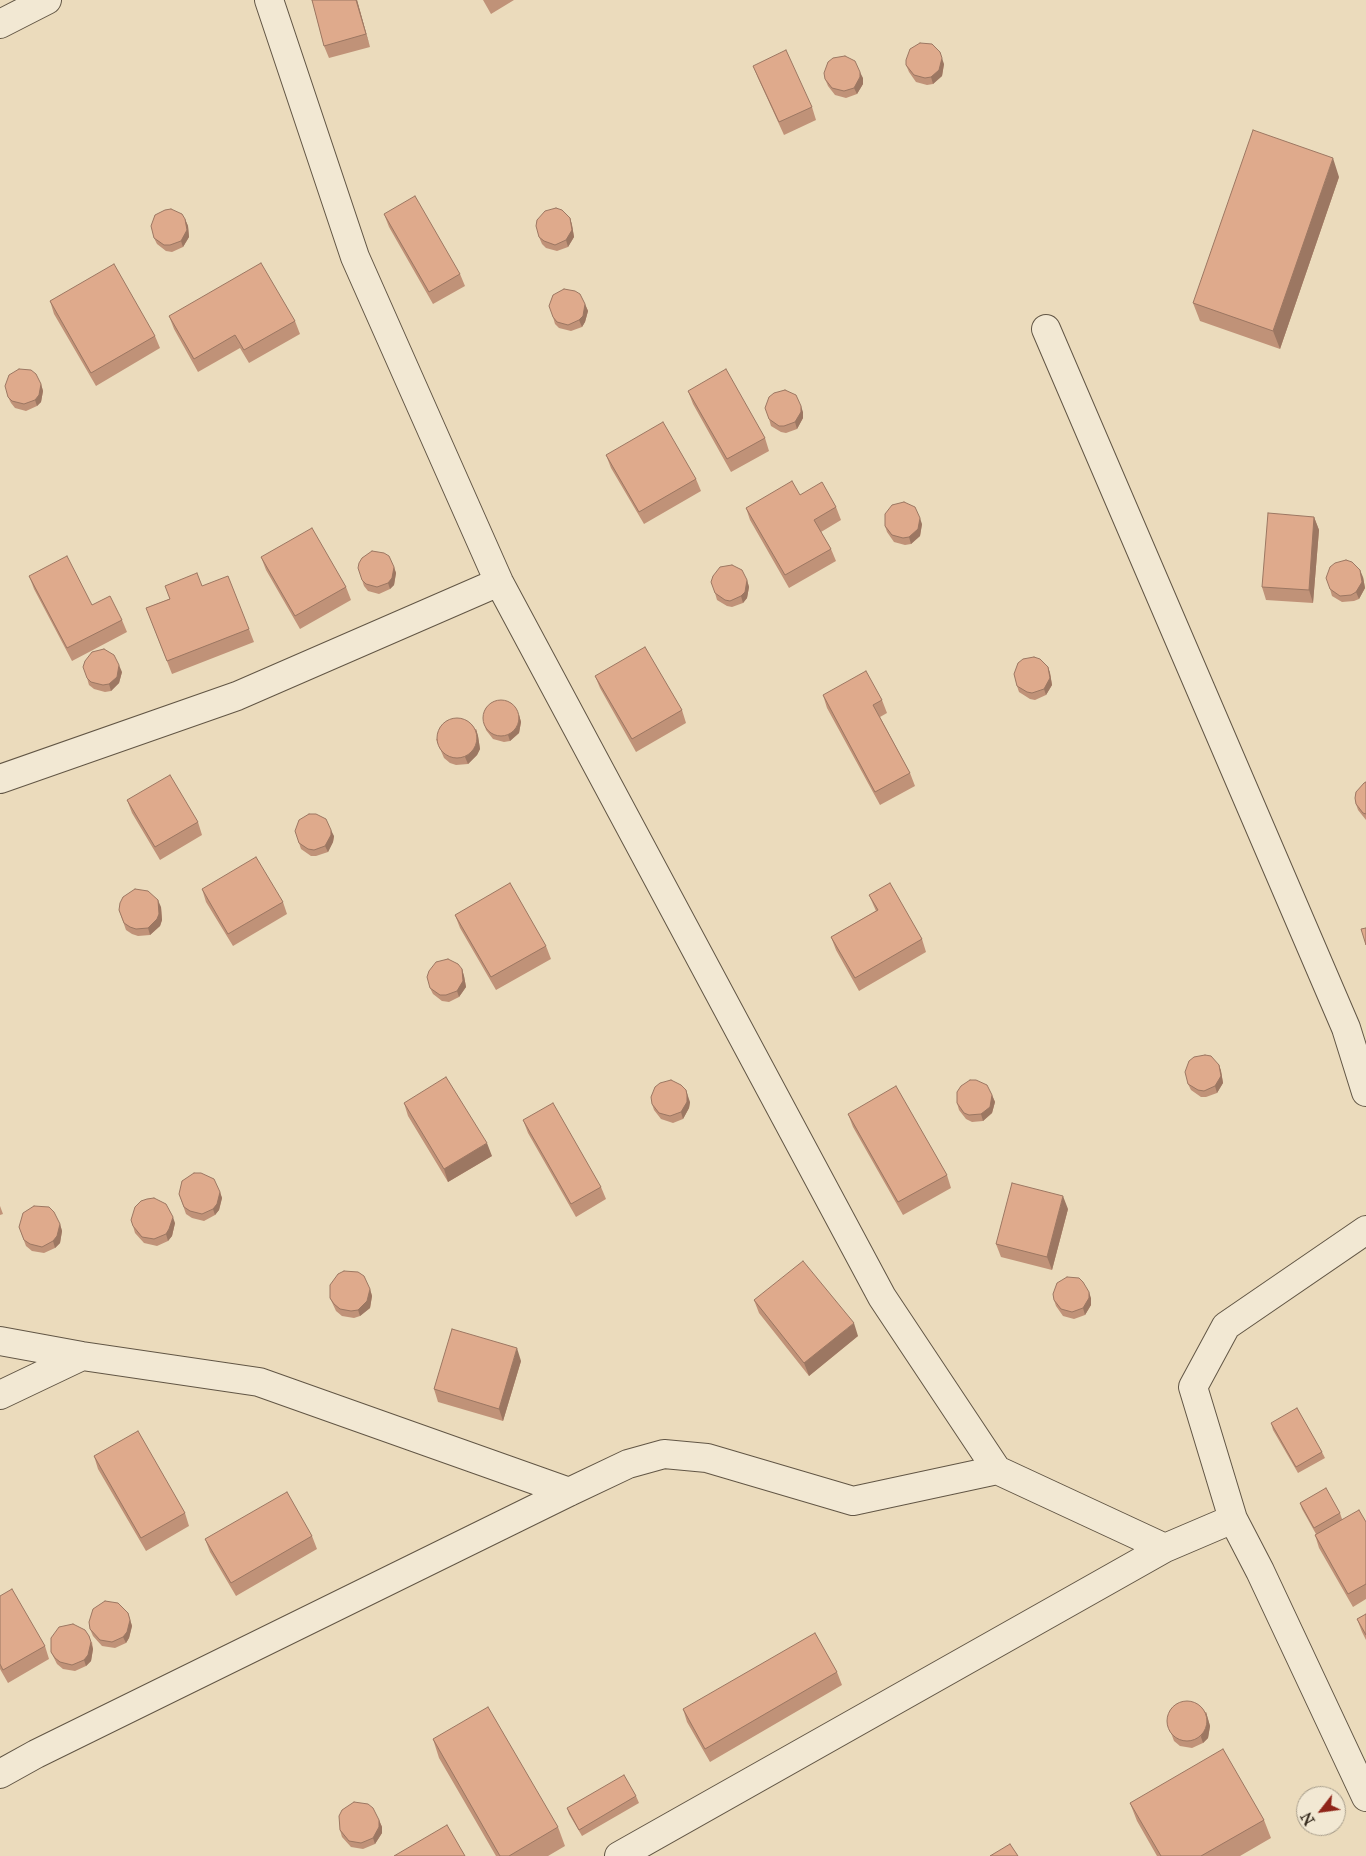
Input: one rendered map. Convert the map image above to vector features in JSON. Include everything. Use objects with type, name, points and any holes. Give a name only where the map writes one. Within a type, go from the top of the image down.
[{"type":"street","points":[[0,24],[46,0]]},
{"type":"street","points":[[269,0],[355,257],[499,582],[882,1297],[997,1470],[1165,1548]]},
{"type":"street","points":[[1046,329],[1346,1028],[1366,1092]]},
{"type":"street","points":[[0,779],[237,696],[499,582]]},
{"type":"street","points":[[1366,1230],[1226,1326],[1193,1387],[1233,1519],[1260,1571],[1366,1797]]},
{"type":"street","points":[[0,1341],[82,1356],[259,1382],[569,1492]]},
{"type":"street","points":[[0,1395],[82,1356]]},
{"type":"street","points":[[0,1774],[36,1754],[628,1464],[664,1454],[707,1458],[853,1501],[997,1470]]},
{"type":"street","points":[[619,1856],[1165,1548],[1233,1519]]},
{"type":"building","points":[[312,0],[356,0],[366,34],[324,46]]},
{"type":"building","points":[[920,43],[932,44],[940,52],[942,58],[939,70],[931,77],[925,78],[914,75],[906,65],[910,49]]},
{"type":"building","points":[[786,50],[812,107],[779,122],[753,66]]},
{"type":"building","points":[[845,56],[855,61],[860,77],[854,88],[844,91],[832,88],[825,79],[824,73],[828,62],[833,58]]},
{"type":"building","points":[[1253,130],[1333,158],[1273,331],[1193,303]]},
{"type":"building","points":[[415,196],[460,274],[429,292],[384,214]]},
{"type":"building","points":[[556,208],[562,210],[570,218],[572,230],[566,240],[555,245],[539,237],[536,226],[537,220],[545,211]]},
{"type":"building","points":[[171,209],[182,214],[187,230],[181,241],[164,245],[154,238],[151,226],[155,215]]},
{"type":"building","points":[[261,263],[295,321],[244,350],[235,335],[194,359],[169,316]]},
{"type":"building","points":[[114,264],[155,336],[91,373],[50,301]]},
{"type":"building","points":[[564,289],[580,294],[585,304],[583,316],[568,325],[557,322],[549,306],[553,295]]},
{"type":"building","points":[[19,369],[31,370],[36,374],[41,384],[39,395],[35,400],[24,404],[12,401],[8,397],[5,386],[9,375]]},
{"type":"building","points":[[726,369],[765,438],[727,459],[688,391]]},
{"type":"building","points":[[785,390],[796,395],[801,406],[801,412],[795,422],[779,426],[769,419],[765,408],[769,397],[774,393]]},
{"type":"building","points":[[663,422],[696,479],[639,512],[606,455]]},
{"type":"building","points":[[792,481],[800,495],[822,482],[836,507],[814,520],[831,549],[785,575],[746,508]]},
{"type":"building","points":[[904,502],[915,507],[920,518],[918,529],[909,537],[903,538],[892,535],[885,526],[885,514],[892,505]]},
{"type":"building","points":[[1268,513],[1314,517],[1309,590],[1262,587]]},
{"type":"building","points":[[312,528],[346,587],[295,616],[261,557]]},
{"type":"building","points":[[372,551],[389,556],[394,567],[392,578],[388,583],[377,587],[366,584],[362,580],[358,568],[362,558]]},
{"type":"building","points":[[67,556],[92,605],[110,596],[122,620],[67,648],[29,576]]},
{"type":"building","points":[[1346,560],[1352,562],[1360,570],[1362,582],[1356,592],[1351,595],[1340,596],[1330,589],[1326,578],[1330,567],[1335,563]]},
{"type":"building","points":[[732,565],[742,570],[747,580],[745,592],[730,601],[715,593],[711,582],[720,567]]},
{"type":"building","points":[[197,573],[202,586],[228,576],[249,629],[167,661],[146,608],[170,599],[165,586]]},
{"type":"building","points":[[645,647],[682,710],[632,739],[595,676]]},
{"type":"building","points":[[104,649],[114,655],[119,665],[117,677],[109,684],[103,685],[91,682],[87,678],[83,667],[92,652]]},
{"type":"building","points":[[1034,657],[1040,659],[1048,667],[1050,678],[1044,689],[1032,693],[1017,686],[1014,674],[1018,663],[1023,659]]},
{"type":"building","points":[[866,671],[882,700],[873,705],[910,773],[875,792],[823,695]]},
{"type":"building","points":[[501,700],[513,706],[519,718],[513,730],[501,736],[489,730],[483,718],[489,706]]},
{"type":"building","points":[[461,718],[468,721],[474,727],[477,738],[476,746],[468,755],[461,758],[453,758],[446,755],[438,746],[437,734],[440,727],[449,719]]},
{"type":"building","points":[[170,775],[198,822],[155,847],[127,800]]},
{"type":"building","points":[[1366,782],[1366,814],[1356,804],[1355,798],[1356,792]]},
{"type":"building","points":[[309,814],[316,814],[326,819],[331,830],[331,835],[325,846],[314,850],[308,849],[299,843],[295,831],[299,820]]},
{"type":"building","points":[[256,857],[283,902],[228,934],[202,889]]},
{"type":"building","points":[[510,883],[546,946],[491,977],[455,915]]},
{"type":"building","points":[[890,883],[922,939],[855,978],[831,937],[878,910],[869,895]]},
{"type":"building","points":[[135,889],[148,891],[158,900],[159,914],[157,919],[148,928],[136,929],[130,927],[124,923],[119,910],[123,897]]},
{"type":"building","points":[[1366,928],[1366,945],[1361,929]]},
{"type":"building","points":[[448,959],[458,964],[462,969],[463,981],[457,991],[440,995],[430,988],[427,977],[436,962]]},
{"type":"building","points":[[1211,1056],[1219,1065],[1221,1076],[1215,1086],[1204,1091],[1188,1084],[1185,1072],[1189,1061],[1194,1057]]},
{"type":"building","points":[[446,1077],[487,1143],[444,1169],[404,1103]]},
{"type":"building","points":[[671,1080],[686,1090],[687,1102],[681,1112],[670,1116],[659,1113],[652,1104],[651,1097],[655,1087],[660,1083]]},
{"type":"building","points":[[970,1080],[976,1080],[987,1085],[992,1095],[990,1107],[981,1114],[969,1115],[964,1113],[957,1103],[957,1092],[961,1086]]},
{"type":"building","points":[[896,1086],[947,1175],[898,1202],[848,1114]]},
{"type":"building","points":[[553,1103],[601,1187],[571,1204],[523,1120]]},
{"type":"building","points":[[194,1173],[201,1173],[214,1179],[220,1192],[217,1204],[213,1209],[202,1214],[190,1211],[184,1207],[179,1194],[182,1181]]},
{"type":"building","points":[[1012,1183],[1063,1196],[1047,1257],[996,1244]]},
{"type":"building","points":[[154,1198],[166,1204],[173,1217],[166,1234],[154,1239],[142,1237],[133,1226],[131,1220],[135,1207],[141,1201]]},
{"type":"building","points":[[34,1206],[49,1207],[60,1224],[57,1236],[53,1241],[42,1247],[30,1244],[24,1240],[19,1227],[23,1213]]},
{"type":"building","points":[[803,1261],[854,1323],[804,1363],[754,1300]]},
{"type":"building","points":[[344,1271],[358,1272],[364,1276],[370,1289],[367,1301],[358,1310],[340,1309],[330,1298],[330,1285],[338,1274]]},
{"type":"building","points":[[1067,1277],[1079,1278],[1089,1292],[1089,1298],[1083,1308],[1072,1312],[1061,1309],[1054,1300],[1053,1294],[1057,1283]]},
{"type":"building","points":[[452,1329],[517,1348],[499,1409],[434,1389]]},
{"type":"building","points":[[1297,1408],[1322,1452],[1296,1467],[1271,1423]]},
{"type":"building","points":[[138,1431],[185,1513],[141,1538],[94,1456]]},
{"type":"building","points":[[1326,1488],[1340,1513],[1314,1528],[1300,1503]]},
{"type":"building","points":[[287,1492],[312,1536],[231,1583],[205,1539]]},
{"type":"building","points":[[1359,1510],[1366,1522],[1366,1584],[1348,1594],[1315,1535]]},
{"type":"building","points":[[12,1589],[45,1646],[3,1670],[0,1664],[0,1596]]},
{"type":"building","points":[[105,1601],[118,1603],[128,1613],[130,1620],[127,1632],[123,1637],[112,1642],[100,1640],[90,1629],[89,1622],[93,1609]]},
{"type":"building","points":[[1366,1614],[1366,1635],[1357,1619]]},
{"type":"building","points":[[73,1624],[85,1630],[91,1642],[88,1655],[84,1660],[72,1665],[60,1662],[55,1658],[51,1652],[51,1638],[59,1627]]},
{"type":"building","points":[[815,1633],[837,1672],[705,1749],[683,1709]]},
{"type":"building","points":[[1183,1701],[1191,1701],[1198,1704],[1204,1710],[1207,1721],[1204,1732],[1198,1738],[1191,1741],[1183,1741],[1176,1738],[1170,1732],[1167,1725],[1167,1717],[1170,1710],[1176,1704]]},
{"type":"building","points":[[488,1707],[558,1827],[509,1856],[500,1856],[433,1739]]},
{"type":"building","points":[[1223,1749],[1264,1820],[1201,1856],[1161,1856],[1130,1803]]},
{"type":"building","points":[[624,1775],[636,1796],[579,1830],[567,1808]]},
{"type":"building","points":[[354,1802],[368,1804],[373,1808],[379,1820],[379,1827],[373,1838],[361,1843],[349,1841],[340,1830],[339,1816],[342,1810]]},
{"type":"building","points":[[447,1825],[465,1856],[394,1856]]},
{"type":"building","points":[[1010,1844],[1018,1856],[990,1856]]}]
